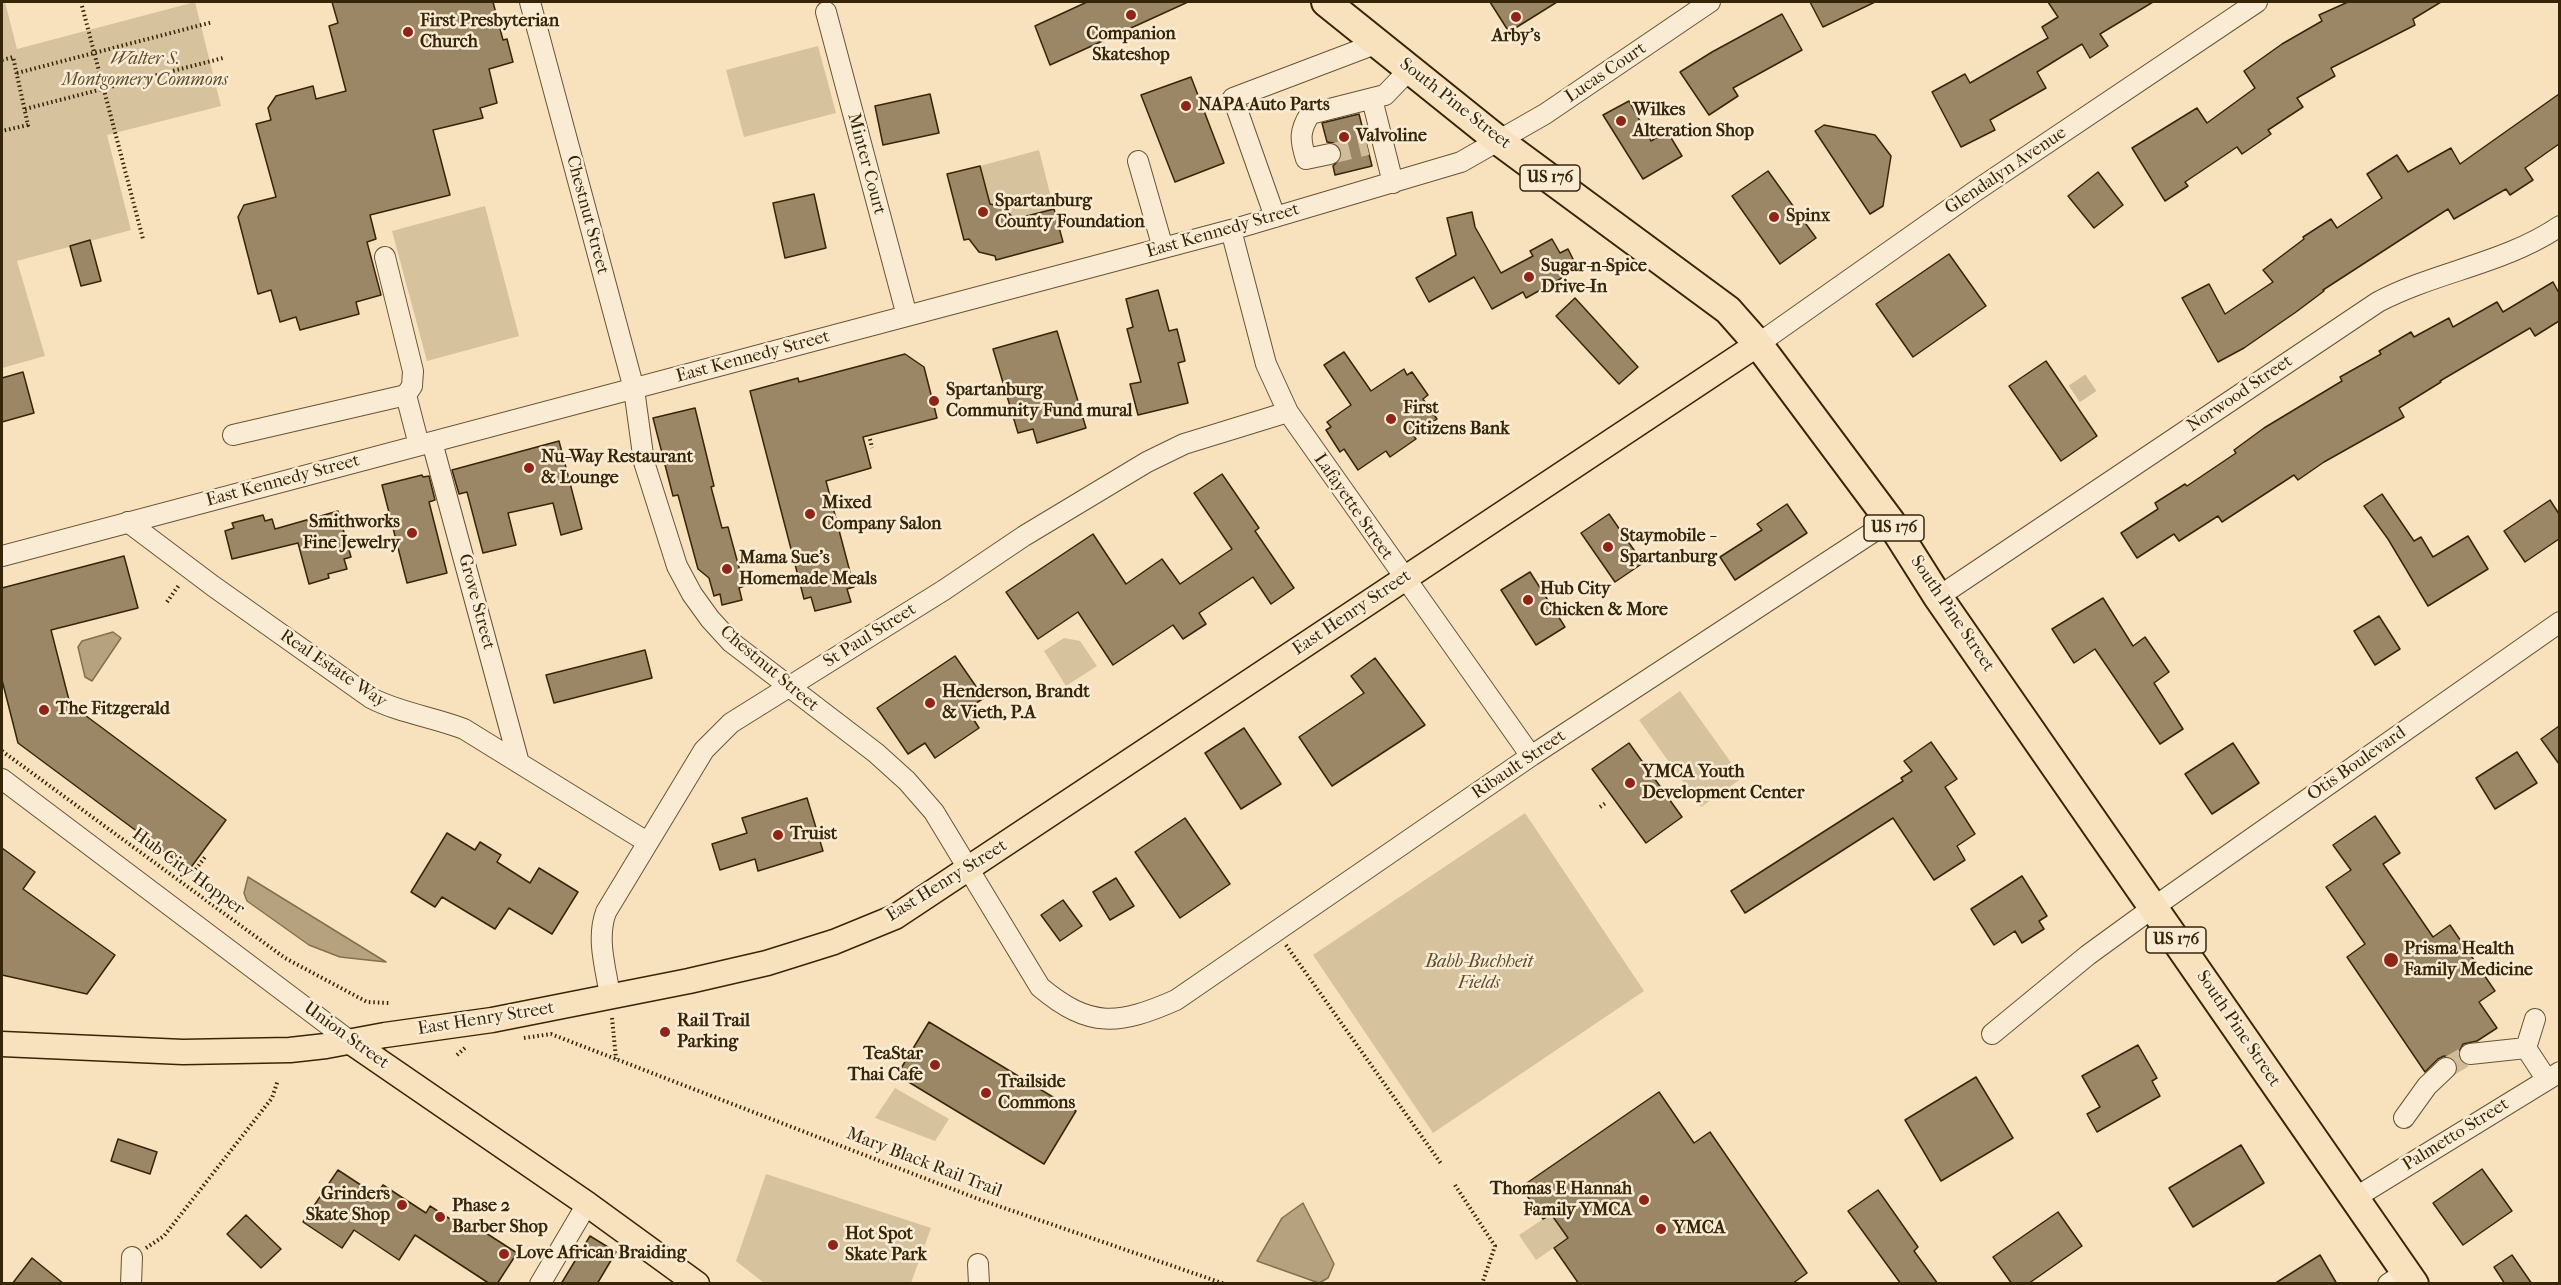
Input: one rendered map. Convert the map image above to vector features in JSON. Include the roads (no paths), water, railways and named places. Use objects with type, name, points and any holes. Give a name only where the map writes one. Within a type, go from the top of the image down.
[{"type":"highway","name":"South Pine Street","points":[[1326,2],[1499,141],[1728,310],[1758,344],[1890,521],[1938,597],[2154,907],[2353,1199],[2402,1280]]},
{"type":"main road","name":"East Henry Street","points":[[2,1044],[183,1052],[290,1050],[492,1020],[767,963],[834,942],[895,916],[1758,344]]},
{"type":"main road","name":"Union Street","points":[[351,1041],[587,1204],[697,1284]]},
{"type":"street","name":"Chestnut Street","points":[[530,2],[634,389],[644,462],[666,537],[682,575],[710,619],[731,642],[876,753],[907,781],[934,812],[1040,987],[1060,1004],[1077,1013],[1096,1018],[1116,1019],[1151,1011]]},
{"type":"street","name":"Lucas Court","points":[[1499,141],[1545,114],[1710,2]]},
{"type":"street","name":"Glendalyn Avenue","points":[[1758,344],[1974,192],[2257,2]]},
{"type":"street","name":"Minter Court","points":[[826,12],[907,316]]},
{"type":"street","points":[[1275,217],[1233,98],[1378,44]]},
{"type":"street","points":[[1330,154],[1306,159],[1300,140],[1302,127],[1310,114],[1385,95],[1410,69]]},
{"type":"street","points":[[1372,99],[1375,143],[1393,183]]},
{"type":"street","name":"East Kennedy Street","points":[[2,556],[1231,230],[1461,162],[1499,141]]},
{"type":"street","points":[[1138,160],[1163,248]]},
{"type":"street","name":"Norwood Street","points":[[1938,597],[2378,302],[2414,285],[2506,256],[2559,226]]},
{"type":"street","name":"Lafayette Street","points":[[1231,230],[1266,364],[1288,412],[1390,560],[1531,756]]},
{"type":"street","points":[[233,435],[406,395],[412,386],[413,371],[385,256]]},
{"type":"street","name":"Grove Street","points":[[406,395],[426,444],[519,763]]},
{"type":"street","name":"St Paul Street","points":[[610,996],[600,938],[601,924],[647,842],[704,750],[731,723],[944,590],[1024,536],[1147,462],[1184,444],[1288,412]]},
{"type":"street","name":"Ribault Street","points":[[1151,1011],[1176,1000],[1531,756],[1890,521]]},
{"type":"street","name":"Real Estate Way","points":[[128,522],[213,586],[371,698],[394,708],[438,718],[464,729],[647,842]]},
{"type":"street","name":"Otis Boulevard","points":[[1992,1034],[2088,955],[2154,907],[2559,622]]},
{"type":"street","name":"Union Street","points":[[2,779],[351,1041]]},
{"type":"street","points":[[2526,1048],[2535,1019]]},
{"type":"street","points":[[2470,1054],[2526,1048]]},
{"type":"street","points":[[2526,1048],[2553,1076]]},
{"type":"street","points":[[2404,1118],[2427,1086],[2446,1068]]},
{"type":"street","name":"Palmetto Street","points":[[2353,1199],[2553,1076]]},
{"type":"street","points":[[540,1284],[587,1204]]},
{"type":"street","points":[[131,1284],[132,1257]]},
{"type":"street","points":[[978,1264],[979,1284]]},
{"type":"tunnel","points":[[1330,154],[1367,145]]},
{"type":"tunnel","points":[[2077,380],[2091,401]]},
{"type":"tunnel","points":[[2446,1068],[2470,1054]]},
{"type":"place","name":"Companion Skateshop","points":[[1131,15]]},
{"type":"place","name":"Arby's","points":[[1516,17]]},
{"type":"place","name":"First Presbyterian Church","points":[[408,32]]},
{"type":"place","name":"NAPA Auto Parts","points":[[1186,106]]},
{"type":"place","name":"Wilkes Alteration Shop","points":[[1621,121]]},
{"type":"place","name":"Valvoline","points":[[1344,137]]},
{"type":"place","name":"Spartanburg County Foundation","points":[[983,212]]},
{"type":"place","name":"Spinx","points":[[1774,217]]},
{"type":"place","name":"Sugar-n-Spice Drive-In","points":[[1529,277]]},
{"type":"place","name":"Spartanburg Community Fund mural","points":[[934,401]]},
{"type":"place","name":"First Citizens Bank","points":[[1391,419]]},
{"type":"place","name":"Nu-Way Restaurant & Lounge","points":[[529,468]]},
{"type":"place","name":"Mixed Company Salon","points":[[810,514]]},
{"type":"place","name":"Smithworks Fine Jewelry","points":[[412,533]]},
{"type":"place","name":"Staymobile - Spartanburg","points":[[1608,547]]},
{"type":"place","name":"Mama Sue's Homemade Meals","points":[[727,569]]},
{"type":"place","name":"Hub City Chicken & More","points":[[1528,600]]},
{"type":"place","name":"Henderson, Brandt & Vieth, P.A","points":[[930,703]]},
{"type":"place","name":"The Fitzgerald","points":[[44,710]]},
{"type":"place","name":"YMCA Youth Development Center","points":[[1630,783]]},
{"type":"place","name":"Truist","points":[[778,835]]},
{"type":"place","name":"Prisma Health Family Medicine","points":[[2391,960]]},
{"type":"place","name":"Rail Trail Parking","points":[[665,1032]]},
{"type":"place","name":"TeaStar Thai Cafe","points":[[935,1065]]},
{"type":"place","name":"Trailside Commons","points":[[986,1093]]},
{"type":"place","name":"Thomas E Hannah Family YMCA","points":[[1644,1200]]},
{"type":"place","name":"Grinders Skate Shop","points":[[402,1205]]},
{"type":"place","name":"Phase 2 Barber Shop","points":[[440,1217]]},
{"type":"place","name":"YMCA","points":[[1661,1229]]},
{"type":"place","name":"Hot Spot Skate Park","points":[[833,1245]]},
{"type":"place","name":"Love African Braiding","points":[[504,1254]]},
{"type":"park label","name":"Walter S. Montgomery Commons","points":[[145,70]]},
{"type":"park label","name":"Babb-Buchheit Fields","points":[[1479,973]]}]
